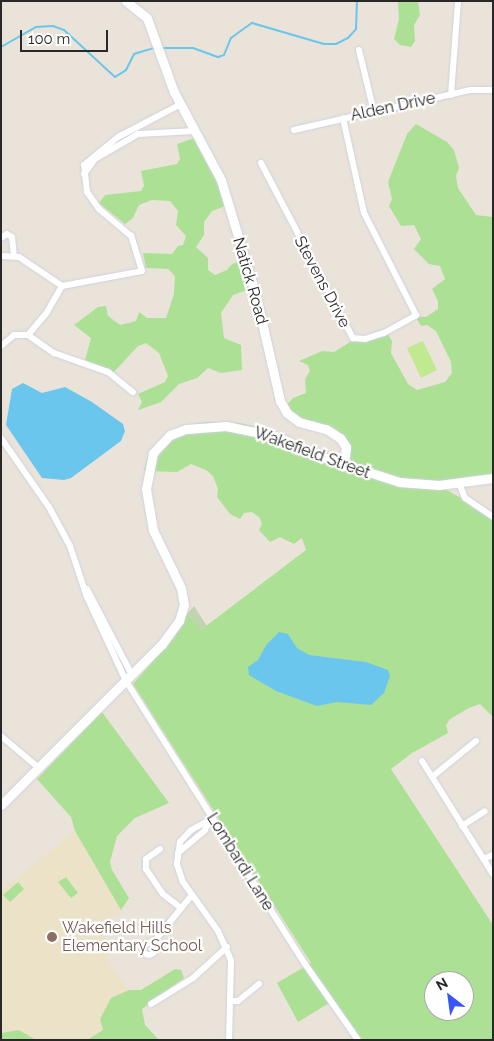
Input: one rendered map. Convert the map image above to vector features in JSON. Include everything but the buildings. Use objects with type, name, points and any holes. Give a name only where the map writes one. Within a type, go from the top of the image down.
[{"type":"street","name":"Natick Road","points":[[126,1],[147,18],[165,71],[221,180],[256,296],[280,401],[287,413],[299,422],[326,429],[340,438],[346,447],[344,466]]},
{"type":"street","points":[[451,95],[458,1]]},
{"type":"street","points":[[359,50],[374,112]]},
{"type":"street","name":"Alden Drive","points":[[294,130],[451,95],[493,90]]},
{"type":"street","points":[[1,256],[14,256],[62,286],[142,271],[134,241],[124,228],[97,206],[87,192],[84,175],[85,162],[99,150],[142,122],[181,104]]},
{"type":"street","name":"Stevens Drive","points":[[261,163],[353,338],[365,339],[384,333],[416,315],[364,213],[343,118]]},
{"type":"street","points":[[84,175],[95,159],[138,134],[195,131]]},
{"type":"street","points":[[1,238],[7,234],[12,237],[14,256]]},
{"type":"street","points":[[28,335],[48,312],[62,286]]},
{"type":"street","points":[[1,346],[14,335],[28,335],[54,353],[108,372],[134,392]]},
{"type":"street","name":"Wakefield Street","points":[[1,805],[174,631],[184,605],[179,582],[153,530],[146,497],[149,466],[153,454],[164,440],[182,430],[231,426],[279,437],[344,466],[399,482],[430,485],[493,478]]},
{"type":"street","name":"Lombardi Lane","points":[[1,438],[54,515],[87,590],[87,597],[129,678],[211,820],[344,1024],[358,1040]]},
{"type":"street","points":[[459,482],[465,498],[493,517]]},
{"type":"street","points":[[1,736],[39,768]]},
{"type":"street","points":[[432,777],[476,741]]},
{"type":"street","points":[[422,761],[493,874]]},
{"type":"street","points":[[462,826],[484,811]]},
{"type":"street","points":[[211,820],[184,836],[178,854],[179,872],[227,947],[233,973],[229,1040]]},
{"type":"street","points":[[160,849],[146,859],[146,869],[163,894],[181,908]]},
{"type":"street","points":[[483,859],[493,855]]},
{"type":"street","points":[[152,944],[192,895]]},
{"type":"street","points":[[151,1004],[192,978],[227,947]]},
{"type":"street","points":[[230,1001],[238,1001],[259,984]]},
{"type":"shaded area","name":"Wakefield Hills Elementary School","points":[[75,831],[121,910],[119,915],[102,921],[102,931],[109,963],[129,990],[111,998],[103,1030],[87,1040],[36,1040],[19,1030],[1,1033],[1,890]]},
{"type":"green space","points":[[398,1],[418,1],[420,15],[414,25],[415,41],[411,47],[400,45],[394,39],[399,19]]},
{"type":"green space","points":[[416,124],[447,142],[454,150],[459,168],[456,176],[458,188],[476,215],[493,217],[493,479],[443,488],[493,516],[493,717],[480,704],[469,708],[450,719],[446,725],[448,733],[412,753],[391,769],[493,925],[493,1040],[362,1040],[331,1002],[298,1022],[277,983],[311,963],[133,684],[174,637],[187,614],[202,629],[306,550],[302,538],[294,544],[280,537],[270,542],[259,530],[262,524],[260,518],[252,512],[244,513],[240,519],[230,514],[217,497],[218,489],[213,476],[206,470],[191,464],[177,472],[144,471],[147,458],[156,446],[186,426],[206,422],[240,423],[279,433],[346,466],[341,437],[305,422],[285,407],[293,398],[306,393],[305,379],[310,371],[308,365],[299,361],[322,351],[334,352],[355,339],[386,331],[392,341],[391,353],[408,384],[417,390],[445,382],[452,373],[451,362],[436,331],[427,325],[421,326],[415,316],[426,317],[438,309],[438,301],[432,289],[445,279],[440,266],[429,264],[414,249],[421,239],[414,225],[401,226],[389,206],[392,199],[388,182],[407,134]]},
{"type":"green space","points":[[198,137],[228,205],[212,211],[204,222],[204,235],[196,247],[208,258],[208,270],[215,275],[227,270],[232,264],[244,260],[253,288],[233,295],[221,313],[224,338],[241,345],[242,370],[221,373],[208,368],[197,378],[179,384],[161,402],[138,410],[142,402],[138,394],[165,382],[168,376],[159,353],[146,343],[138,346],[114,372],[85,360],[91,338],[74,325],[98,307],[106,306],[108,316],[120,325],[136,321],[139,312],[147,318],[166,318],[174,294],[175,276],[168,269],[146,268],[143,253],[172,254],[178,246],[183,245],[186,236],[176,225],[178,211],[170,201],[152,200],[139,205],[133,218],[125,224],[99,203],[105,195],[141,191],[144,186],[141,171],[177,164],[180,159],[177,144]]},
{"type":"green space","points":[[423,341],[437,370],[421,378],[407,348]]},
{"type":"green space","points":[[194,606],[207,626],[202,630],[187,614]]},
{"type":"green space","points":[[102,712],[169,803],[135,818],[117,836],[110,862],[112,870],[129,898],[121,910],[75,831],[71,817],[37,779]]},
{"type":"green space","points":[[66,877],[78,893],[71,898],[58,882]]},
{"type":"green space","points":[[18,882],[24,889],[10,902],[3,895]]},
{"type":"green space","points":[[175,969],[181,970],[184,978],[142,1009],[145,1025],[159,1040],[87,1040],[103,1030],[100,1019],[111,998],[129,990],[141,990]]},
{"type":"green space","points":[[19,1030],[36,1040],[1,1040],[1,1033]]},
{"type":"water","points":[[23,383],[42,393],[65,387],[92,402],[123,424],[125,431],[121,441],[71,478],[64,480],[42,478],[6,425],[12,389]]},
{"type":"water","points":[[279,632],[288,634],[297,648],[309,655],[366,662],[388,670],[390,676],[384,693],[371,705],[337,702],[317,706],[276,691],[249,675],[248,667],[258,660],[267,644]]},
{"type":"waterway","points":[[161,48],[193,48],[218,57],[224,55],[231,38],[252,23],[324,44],[336,44],[348,38],[356,29],[357,1]]},
{"type":"waterway","points":[[1,47],[36,27],[53,26],[64,30],[115,77],[126,70],[134,54],[154,48]]},
{"type":"place","name":"Wakefield Hills Elementary School","points":[[52,937]]}]
